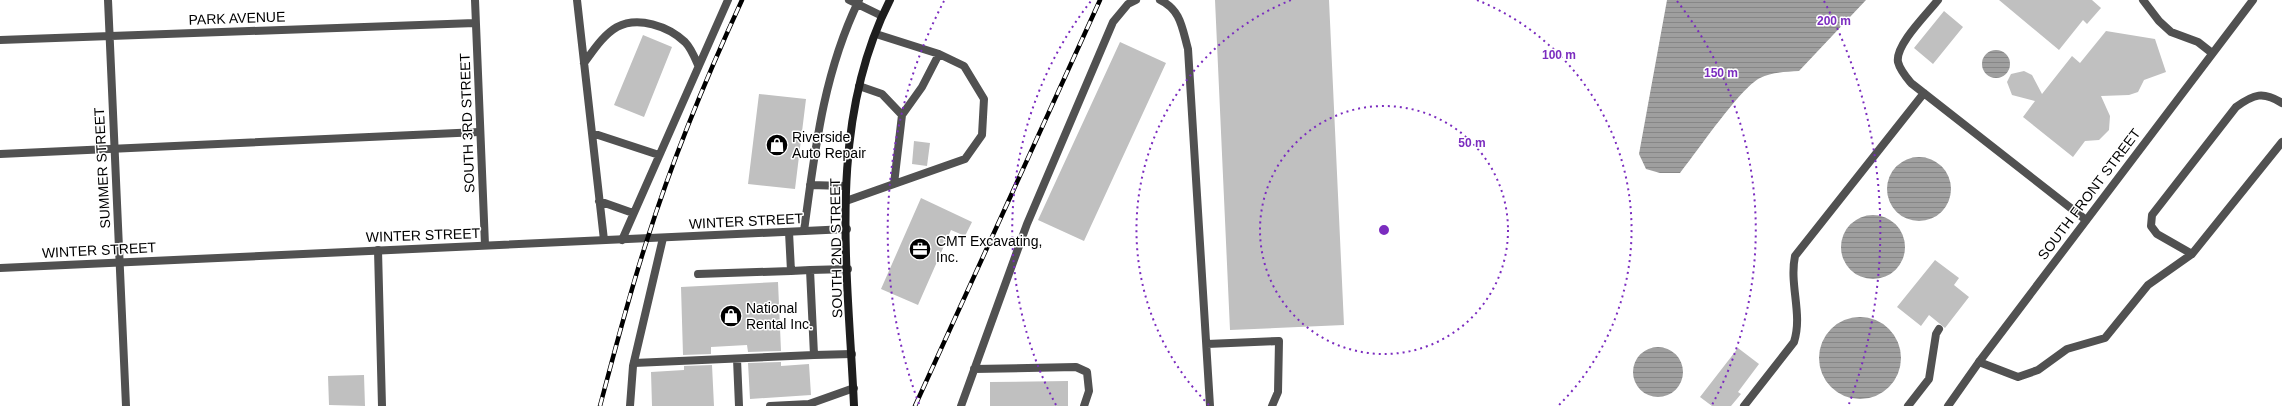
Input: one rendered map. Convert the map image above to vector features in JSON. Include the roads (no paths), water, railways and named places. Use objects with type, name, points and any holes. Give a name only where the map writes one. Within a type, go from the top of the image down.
[{"type":"main road","name":"SOUTH 2ND STREET","points":[[854,406],[846,229],[846,186],[852,120],[858,86],[882,16],[890,0]]},
{"type":"street","name":"SUMMER STREET","points":[[108,0],[126,406]]},
{"type":"street","name":"SOUTH 3RD STREET","points":[[475,0],[479,132],[485,245]]},
{"type":"street","points":[[577,0],[604,240]]},
{"type":"street","points":[[622,240],[728,0]]},
{"type":"street","points":[[849,0],[858,2],[882,16]]},
{"type":"street","points":[[961,406],[1027,224],[1113,22],[1128,4],[1136,0]]},
{"type":"street","points":[[1161,0],[1172,6],[1181,21],[1188,49],[1210,406]]},
{"type":"street","points":[[1938,0],[1899,49],[1898,62],[1903,72],[1911,83],[2086,220]]},
{"type":"street","points":[[2143,0],[2159,21],[2171,32],[2198,42],[2212,53]]},
{"type":"street","points":[[2244,10],[2246,0]]},
{"type":"street","name":"SOUTH FRONT STREET","points":[[1948,406],[1979,362],[2253,0]]},
{"type":"street","points":[[804,231],[821,112],[835,61],[858,2]]},
{"type":"street","points":[[584,63],[600,42],[616,28],[634,22],[651,24],[672,32],[686,42],[698,65]]},
{"type":"street","name":"PARK AVENUE","points":[[0,40],[476,23]]},
{"type":"street","points":[[846,201],[965,159],[982,135],[984,99],[964,66],[939,54],[876,34]]},
{"type":"street","points":[[894,184],[902,114],[922,87],[939,54]]},
{"type":"street","points":[[858,86],[882,94],[902,114]]},
{"type":"street","points":[[1744,406],[1794,342],[1797,331],[1792,269],[1795,256],[1924,93]]},
{"type":"street","points":[[2192,254],[2157,234],[2151,226],[2152,215],[2236,107],[2251,97],[2270,95],[2282,104]]},
{"type":"street","points":[[0,154],[479,132]]},
{"type":"street","points":[[592,133],[659,155]]},
{"type":"street","points":[[1979,362],[2018,377],[2038,370],[2067,349],[2104,338],[2148,286],[2192,254],[2282,142]]},
{"type":"street","points":[[810,185],[846,186]]},
{"type":"street","points":[[599,201],[633,213]]},
{"type":"street","name":"WINTER STREET","points":[[0,268],[846,229]]},
{"type":"street","points":[[789,232],[791,271]]},
{"type":"street","points":[[630,406],[634,363],[663,238]]},
{"type":"street","points":[[378,250],[382,406]]},
{"type":"street","points":[[698,274],[848,269]]},
{"type":"street","points":[[810,270],[814,356]]},
{"type":"street","points":[[1908,406],[1929,379],[1936,334],[1939,329]]},
{"type":"street","points":[[1207,344],[1279,341],[1278,392],[1272,406]]},
{"type":"street","points":[[634,363],[852,354]]},
{"type":"street","points":[[737,359],[739,406]]},
{"type":"street","points":[[974,369],[1076,367],[1087,372],[1089,391],[1084,406]]},
{"type":"street","points":[[770,406],[809,404],[854,388]]},
{"type":"railway","points":[[600,406],[628,302],[657,209],[691,118],[742,0]]},
{"type":"railway","points":[[915,406],[1100,0]]},
{"type":"place","name":"Riverside Auto Repair","points":[[777,145]]},
{"type":"place","name":"CMT Excavating, Inc.","points":[[920,249]]},
{"type":"place","name":"National Rental Inc.","points":[[731,316]]}]
